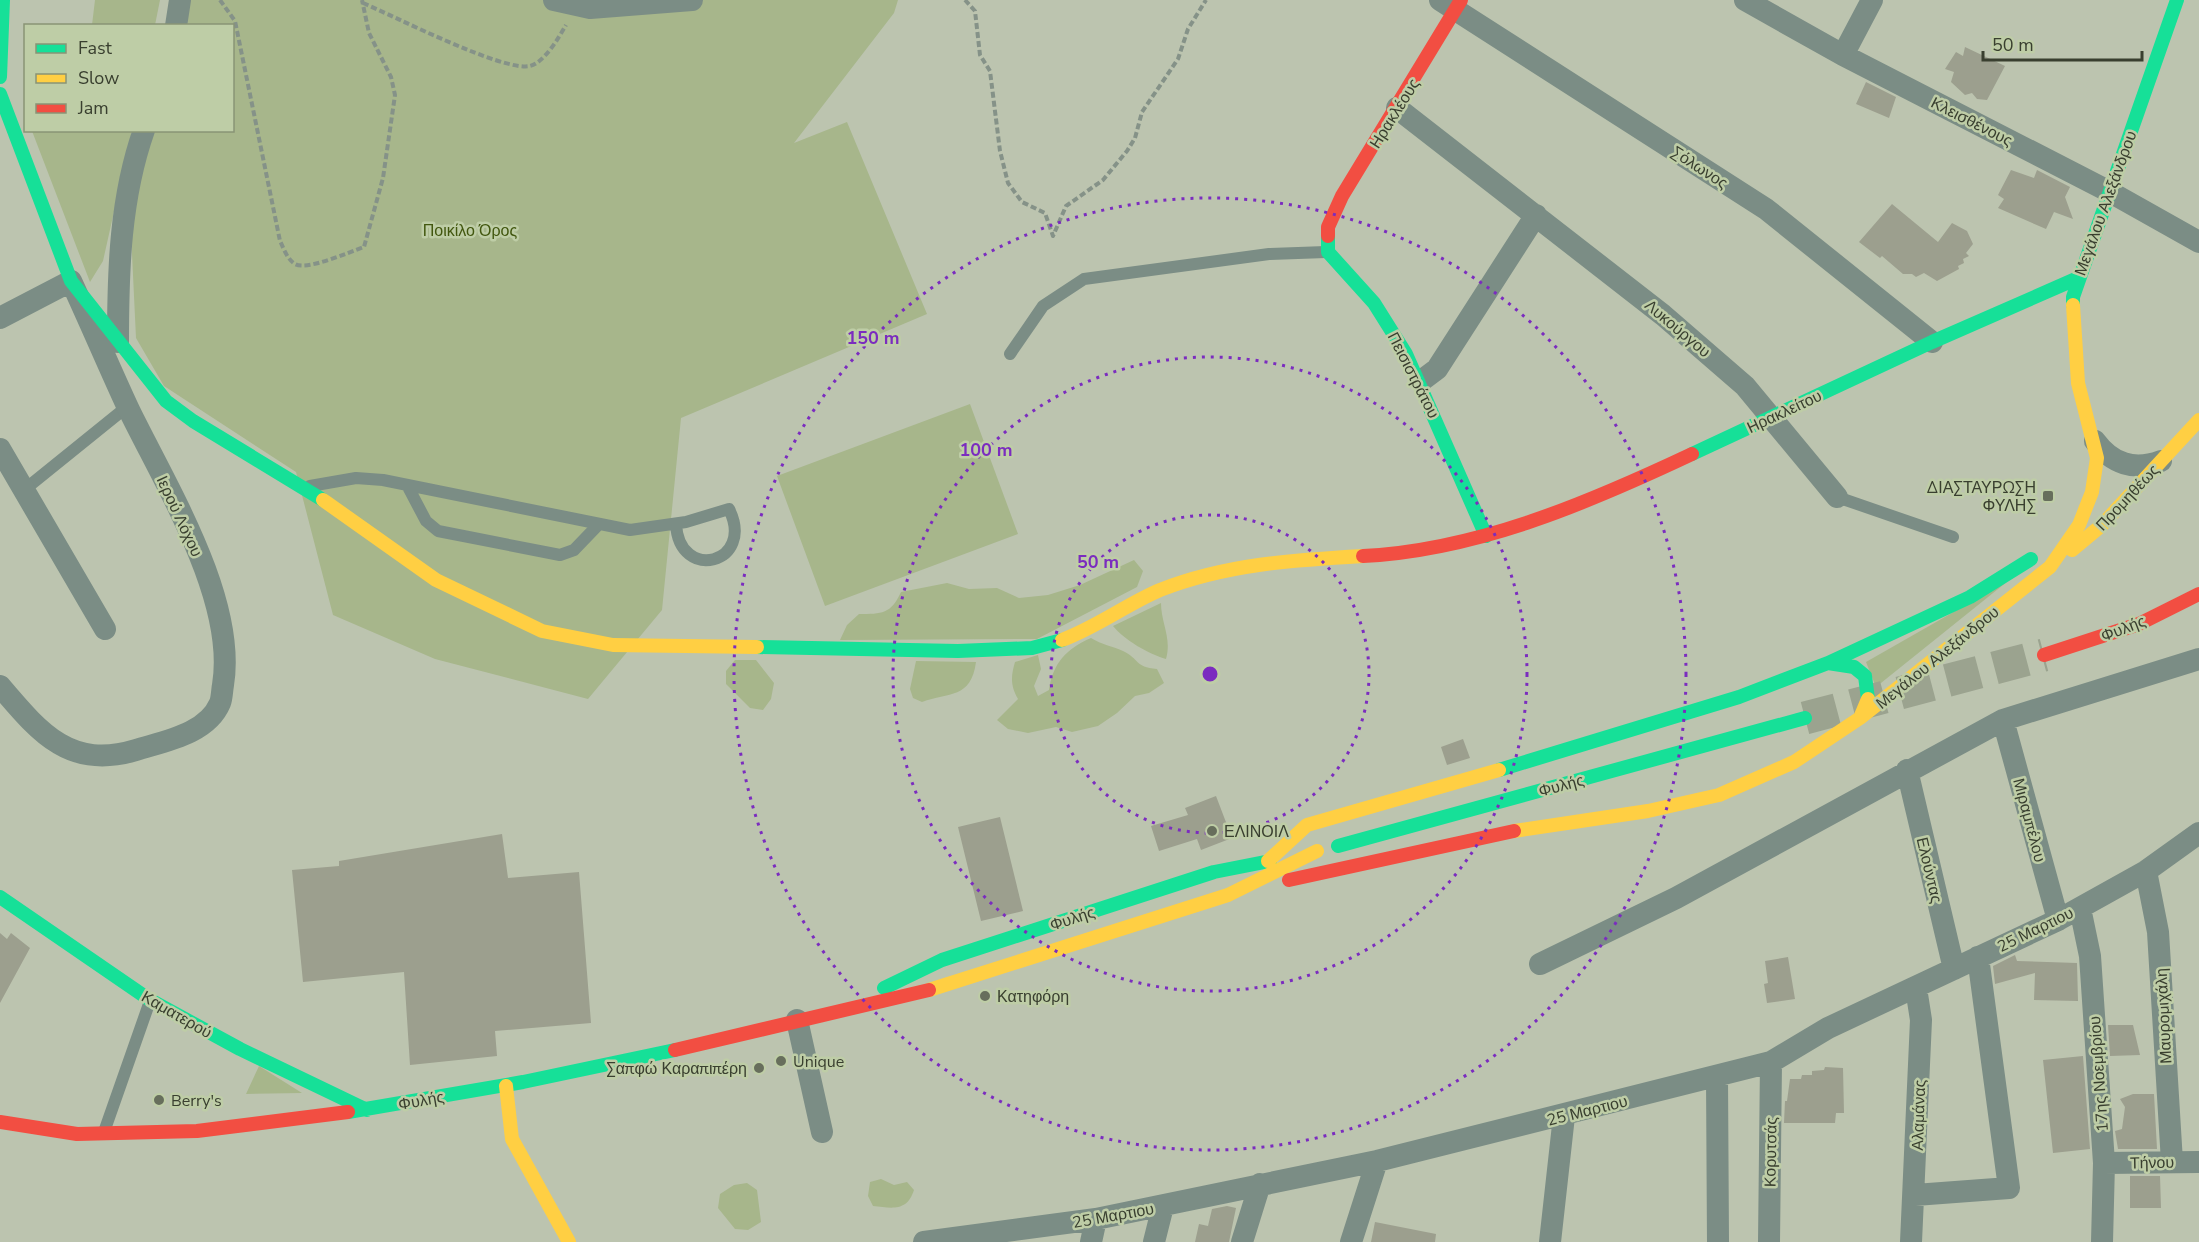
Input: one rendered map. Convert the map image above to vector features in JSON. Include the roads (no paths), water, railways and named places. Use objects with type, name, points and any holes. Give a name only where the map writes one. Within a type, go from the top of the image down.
[{"type":"main road","points":[[0,77],[3,0]]},
{"type":"main road","name":"Μεγάλου Αλεξάνδρου","points":[[1227,895],[1381,858],[1529,828],[1648,811],[1719,795],[1794,762],[1860,718],[2050,567],[2072,540],[2085,511],[2093,481],[2072,324],[2073,297],[2177,0]]},
{"type":"main road","name":"Ηρακλέους","points":[[1328,252],[1328,227],[1342,196],[1397,108],[1452,3]]},
{"type":"main road","name":"Ιερού Λόχου","points":[[0,94],[71,281]]},
{"type":"main road","name":"Πεισιστράτου","points":[[1328,252],[1374,303],[1421,381],[1486,536]]},
{"type":"main road","name":"Ηρακλείτου","points":[[71,281],[166,401],[193,421],[304,487],[436,580],[518,622],[566,637],[649,647],[958,651],[1032,648],[1065,639],[1161,590],[1265,562],[1387,555],[1486,536],[1613,491],[1932,342],[2078,278]]},
{"type":"main road","name":"Μεγάλου Αλεξάνδρου","points":[[2084,412],[2088,449]]},
{"type":"main road","name":"Προμηθέως","points":[[2050,567],[2102,525],[2199,420]]},
{"type":"main road","name":"Μεγάλου Αλεξάνδρου","points":[[1268,861],[1307,825],[1637,730],[1739,697],[1828,663],[1970,597],[2017,569],[2048,543],[2065,522],[2073,501]]},
{"type":"main road","name":"Φυλής","points":[[2044,655],[2139,624],[2199,594]]},
{"type":"main road","points":[[1828,663],[1850,664],[1865,676],[1868,698],[1860,718]]},
{"type":"main road","name":"Φυλής","points":[[837,1012],[942,960],[1214,873],[1317,851],[1805,718]]},
{"type":"main road","name":"Φυλής","points":[[0,1122],[41,1130],[103,1135],[196,1131],[367,1110],[506,1086],[673,1051],[950,985],[1227,895],[1317,851]]},
{"type":"main road","name":"Καματερού","points":[[0,897],[150,1000],[240,1049],[367,1110]]},
{"type":"main road","points":[[506,1086],[512,1138],[569,1242]]},
{"type":"street","points":[[176,24],[180,0]]},
{"type":"street","points":[[563,2],[590,8],[692,0]]},
{"type":"street","name":"Κλεισθένους","points":[[1745,0],[1843,55],[2110,192],[2199,242]]},
{"type":"street","points":[[1843,55],[1872,0]]},
{"type":"street","name":"Σόλωνος","points":[[1452,3],[1766,209],[1932,342]]},
{"type":"street","name":"Λυκούργου","points":[[1397,108],[1663,315],[1745,386],[1769,418],[1837,497]]},
{"type":"street","points":[[118,342],[120,258],[126,201],[143,132]]},
{"type":"street","points":[[1421,381],[1437,369],[1536,215]]},
{"type":"street","points":[[0,318],[71,281]]},
{"type":"street","name":"Ιερού Λόχου","points":[[0,686],[29,720],[59,744],[85,756],[115,756],[195,732],[220,703],[226,664],[220,614],[199,555],[71,281]]},
{"type":"street","points":[[0,449],[105,629]]},
{"type":"street","points":[[2088,449],[2122,464],[2145,466],[2161,461]]},
{"type":"street","points":[[1540,964],[1676,898],[1907,770],[2003,720],[2199,659]]},
{"type":"street","name":"Μιραμπέλου","points":[[2003,720],[2058,920]]},
{"type":"street","name":"Ελούντας","points":[[1907,770],[1954,969]]},
{"type":"street","name":"25 Μαρτιου","points":[[924,1242],[1047,1234],[1096,1219],[1377,1161],[1564,1116],[1771,1062],[1828,1028],[2058,920],[2146,871],[2199,832]]},
{"type":"street","name":"Μαυρομιχάλη","points":[[2146,871],[2158,932],[2172,1162]]},
{"type":"street","name":"17ης Νοεμβρίου","points":[[2080,908],[2090,956],[2104,1163],[2102,1242]]},
{"type":"street","points":[[1915,1195],[2009,1188],[1978,957]]},
{"type":"street","name":"Αλαμάνας","points":[[1911,1242],[1915,1195],[1921,1020],[1916,988]]},
{"type":"street","points":[[797,1020],[822,1132]]},
{"type":"street","name":"Κορυτσάς","points":[[1769,1242],[1771,1062]]},
{"type":"street","points":[[1717,1077],[1718,1242]]},
{"type":"street","points":[[1550,1242],[1564,1116]]},
{"type":"street","points":[[1351,1242],[1377,1161]]},
{"type":"street","name":"Τήνου","points":[[2104,1163],[2199,1162]]},
{"type":"street","points":[[1242,1242],[1260,1184]]},
{"type":"street","points":[[1154,1242],[1163,1206]]},
{"type":"street","points":[[1091,1242],[1096,1219]]},
{"type":"lane","points":[[1010,354],[1043,306],[1084,279],[1258,255],[1328,252]]},
{"type":"lane","points":[[24,490],[128,406]]},
{"type":"lane","points":[[304,487],[356,478],[383,480],[630,530],[676,524],[729,509],[735,521],[735,539],[725,554],[709,561],[700,560],[691,557],[679,544],[676,524]]},
{"type":"lane","points":[[407,485],[426,521],[438,531],[560,555],[574,550],[599,524]]},
{"type":"lane","name":"Λυκούργου","points":[[1837,497],[1953,537]]},
{"type":"lane","points":[[103,1135],[150,1000]]},
{"type":"tunnel","points":[[1805,718],[2044,655]]},
{"type":"place","name":"ΔΙΑΣΤΑΥΡΩΣΗ ΦΥΛΗΣ","points":[[2048,496]]},
{"type":"place","name":"ΕΛΙΝΟΙΛ","points":[[1212,831]]},
{"type":"place","name":"Κατηφόρη","points":[[985,996]]},
{"type":"place","name":"Unique","points":[[781,1061]]},
{"type":"place","name":"Σαπφώ Καραπιπέρη","points":[[759,1068]]},
{"type":"place","name":"Berry's","points":[[159,1100]]},
{"type":"park label","name":"Ποικίλο Όρος","points":[[470,230]]}]
